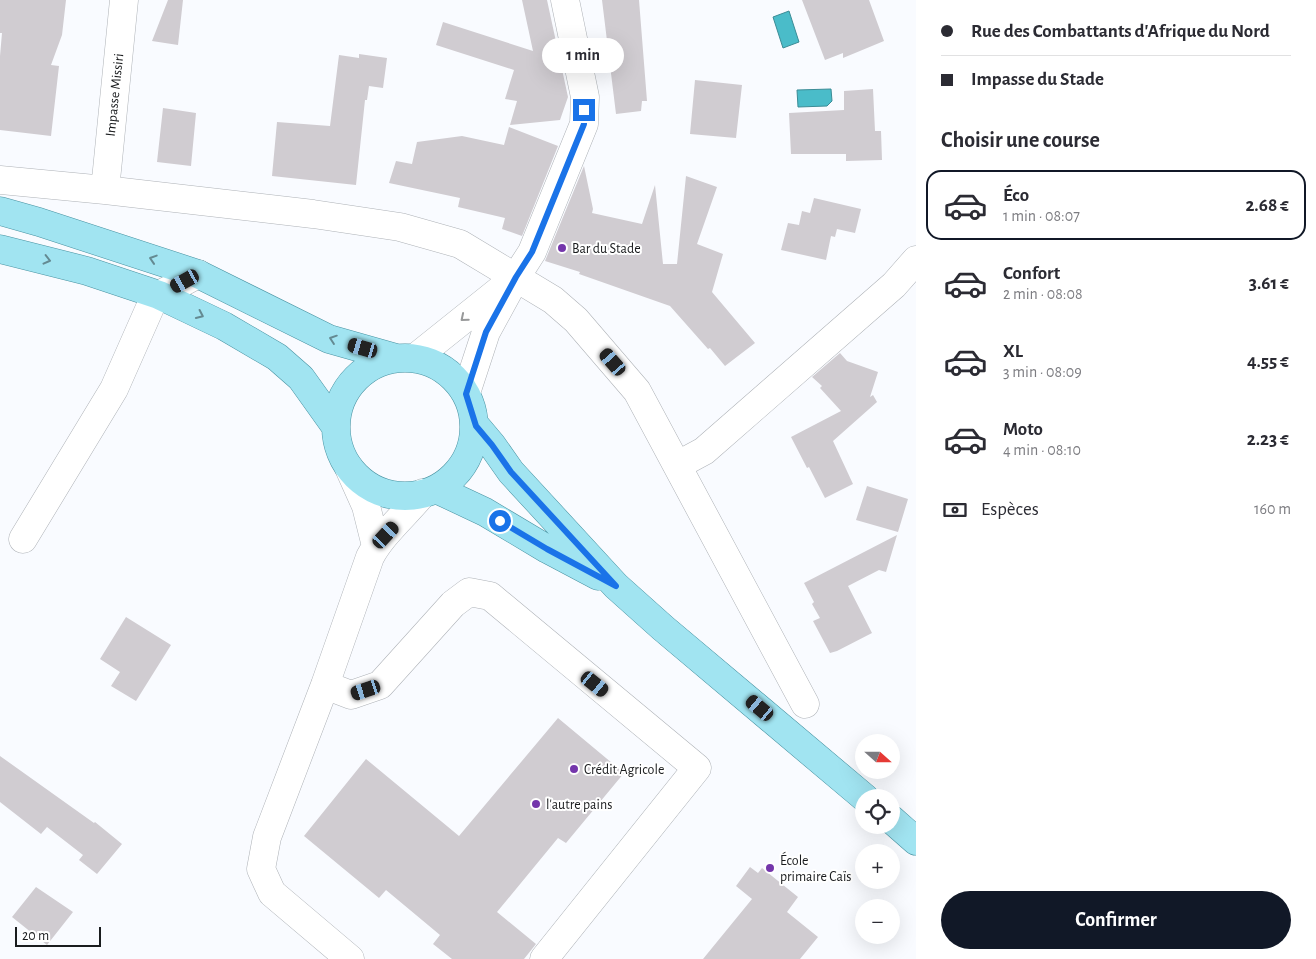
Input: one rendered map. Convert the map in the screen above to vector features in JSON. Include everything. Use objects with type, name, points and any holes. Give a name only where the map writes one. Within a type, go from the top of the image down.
[{"type":"main road","points":[[0,211],[198,274],[329,339],[406,358],[446,371],[466,394],[476,426],[511,472],[616,586],[855,790]]},
{"type":"main road","points":[[0,249],[87,271],[159,295],[224,326],[277,357],[301,378],[336,427]]},
{"type":"main road","points":[[406,358],[376,364],[363,372],[350,385],[341,401],[336,427],[339,447],[349,468],[372,488],[391,495],[412,496],[430,491],[449,481],[461,468],[470,450],[476,426]]},
{"type":"main road","points":[[430,491],[485,512],[547,549],[616,586]]},
{"type":"main road","points":[[900,827],[916,840]]},
{"type":"street","name":"Impasse Missiri","points":[[105,190],[124,0]]},
{"type":"street","points":[[466,394],[486,332],[532,252],[584,124],[585,97],[565,0]]},
{"type":"street","points":[[0,180],[313,214],[400,227],[460,244],[553,300],[576,320],[637,390],[806,704]]},
{"type":"street","points":[[678,465],[704,451],[894,285],[916,260]]},
{"type":"street","points":[[23,539],[114,389],[152,302],[159,295],[198,274]]},
{"type":"street","points":[[406,358],[516,277]]},
{"type":"street","points":[[349,468],[366,506],[376,546]]},
{"type":"street","points":[[349,959],[272,892],[261,869],[267,838],[325,685],[370,557],[376,546],[430,491]]},
{"type":"street","points":[[325,685],[351,695],[380,685],[452,604],[469,592],[490,596],[697,768],[544,959]]},
{"type":"water","points":[[789,11],[799,42],[783,48],[773,17]]},
{"type":"water","points":[[831,89],[832,101],[827,106],[798,107],[797,90]]},
{"type":"building","points":[[0,0],[66,0],[62,35],[51,65],[59,66],[51,136],[0,130],[0,56],[2,33],[0,33]]},
{"type":"building","points":[[168,0],[183,0],[178,45],[152,41]]},
{"type":"building","points":[[522,0],[547,0],[568,97],[560,120],[510,125],[517,101],[505,99],[514,70],[436,45],[443,22],[533,51]]},
{"type":"building","points":[[602,0],[639,0],[647,101],[642,101],[641,111],[616,114]]},
{"type":"building","points":[[802,0],[869,0],[884,41],[843,58],[843,53],[825,60]]},
{"type":"building","points":[[359,54],[387,58],[383,88],[369,86],[367,100],[365,100],[356,185],[272,176],[277,122],[330,126],[339,55],[359,58]]},
{"type":"building","points":[[695,80],[742,85],[736,138],[690,134]]},
{"type":"building","points":[[873,89],[875,131],[881,131],[882,160],[846,161],[846,154],[791,154],[789,113],[844,110],[844,91]]},
{"type":"building","points":[[163,108],[196,113],[191,166],[157,162]]},
{"type":"building","points":[[509,127],[558,146],[522,236],[502,229],[505,218],[458,207],[460,198],[389,183],[396,161],[412,164],[417,142],[462,136],[504,145]]},
{"type":"building","points":[[584,166],[593,209],[592,213],[642,224],[655,185],[663,264],[677,264],[686,176],[717,187],[697,244],[723,254],[712,292],[755,343],[725,366],[670,306],[579,274],[580,272],[545,261]]},
{"type":"building","points":[[814,198],[861,209],[855,233],[837,229],[835,237],[831,236],[826,260],[781,250],[788,223],[799,225],[802,211],[810,213]]},
{"type":"building","points":[[840,353],[847,361],[878,372],[870,397],[873,395],[877,402],[833,441],[853,484],[825,498],[791,437],[841,411],[820,388],[822,386],[812,377]]},
{"type":"building","points":[[867,486],[908,499],[898,532],[856,520]]},
{"type":"building","points":[[897,535],[886,572],[879,570],[848,586],[872,633],[830,653],[813,621],[820,618],[804,583]]},
{"type":"building","points":[[126,617],[171,645],[136,701],[111,686],[120,672],[100,659]]},
{"type":"building","points":[[558,718],[624,773],[566,843],[558,838],[497,912],[536,944],[524,959],[452,959],[433,944],[440,935],[386,890],[379,898],[304,836],[366,759],[459,836]]},
{"type":"building","points":[[0,756],[95,822],[122,844],[97,874],[79,860],[83,855],[47,827],[41,834],[0,802]]},
{"type":"building","points":[[750,867],[758,873],[762,868],[798,897],[787,912],[818,937],[800,959],[703,959],[752,899],[736,886]]},
{"type":"building","points":[[36,887],[73,912],[47,945],[12,917]]},
{"type":"place","name":"Bar du Stade","points":[[562,248]]},
{"type":"place","name":"Crédit Agricole","points":[[574,769]]},
{"type":"place","name":"l'autre pains","points":[[536,804]]},
{"type":"place","name":"École primaire Caïs","points":[[770,868]]},
{"type":"route","points":[[500,521],[616,586],[511,472],[476,426],[466,394],[486,332],[532,252],[584,124],[584,110]]}]
